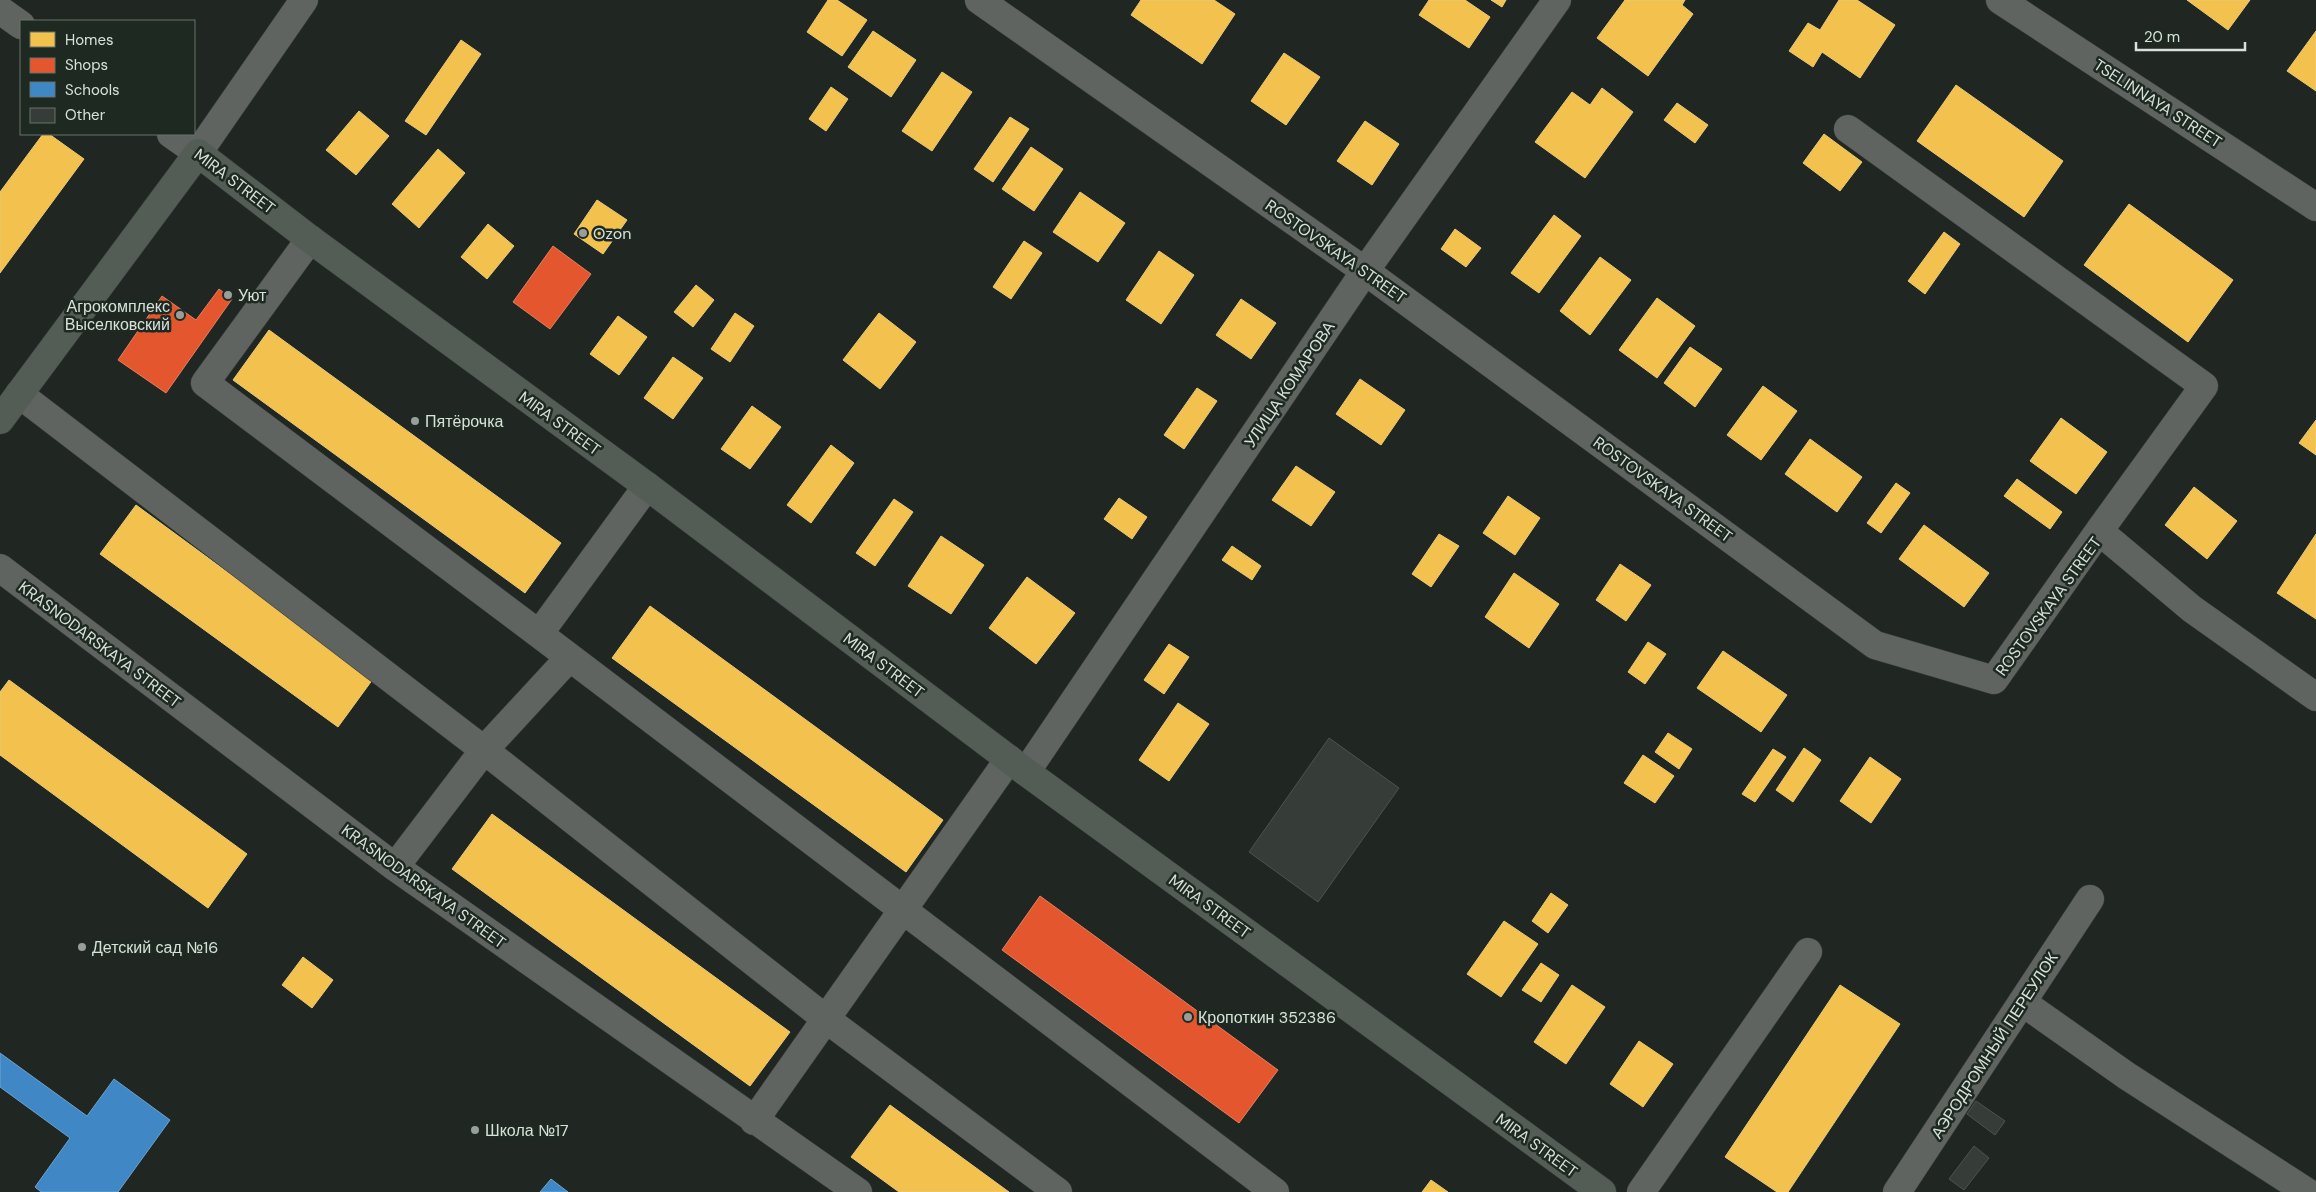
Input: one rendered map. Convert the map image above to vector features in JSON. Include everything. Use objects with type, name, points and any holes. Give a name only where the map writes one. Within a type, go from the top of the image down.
[{"type":"main road","name":"MIRA STREET","points":[[198,153],[310,239],[647,486],[1018,766],[1602,1192]]},
{"type":"main road","points":[[0,420],[198,153]]},
{"type":"street","points":[[198,153],[304,0]]},
{"type":"street","name":"ROSTOVSKAYA STREET","points":[[979,0],[1365,271],[1875,645],[1994,680],[2099,531],[2192,609],[2316,697]]},
{"type":"street","name":"УЛИЦА КОМАРОВА","points":[[754,1120],[902,910],[1018,766],[1557,0]]},
{"type":"street","name":"TSELINNAYA STREET","points":[[2000,0],[2316,207]]},
{"type":"street","points":[[0,10],[20,24]]},
{"type":"street","points":[[1848,129],[2204,386],[2099,531]]},
{"type":"street","name":"MIRA STREET","points":[[172,135],[198,153]]},
{"type":"street","points":[[310,239],[205,383],[1275,1192]]},
{"type":"street","points":[[20,394],[484,750],[826,1019],[1058,1192]]},
{"type":"street","points":[[539,634],[647,486]]},
{"type":"street","name":"KRASNODARSKAYA STREET","points":[[0,568],[395,867],[858,1192]]},
{"type":"street","points":[[395,867],[484,750],[568,658]]},
{"type":"street","name":"АЭРОДРОМНЫЙ ПЕРЕУЛОК","points":[[1898,1192],[2090,899]]},
{"type":"street","points":[[1641,1192],[1808,952]]},
{"type":"street","points":[[2022,1002],[2128,1076],[2307,1192]]},
{"type":"building: Homes","points":[[828,0],[837,0],[867,20],[842,56],[807,32]]},
{"type":"building: Homes","points":[[1141,0],[1214,0],[1235,14],[1202,64],[1131,15]]},
{"type":"building: Homes","points":[[1429,0],[1465,0],[1490,17],[1469,48],[1419,15]]},
{"type":"building: Homes","points":[[1491,0],[1506,0],[1502,7]]},
{"type":"building: Homes","points":[[1625,0],[1685,0],[1682,5],[1693,14],[1648,76],[1597,38]]},
{"type":"building: Homes","points":[[1839,0],[1857,0],[1895,25],[1860,78],[1822,52],[1813,67],[1789,51],[1808,23],[1820,30]]},
{"type":"building: Homes","points":[[2187,0],[2250,0],[2228,30]]},
{"type":"building: Homes","points":[[873,31],[916,60],[891,97],[848,67]]},
{"type":"building: Homes","points":[[2316,31],[2316,91],[2287,71]]},
{"type":"building: Homes","points":[[461,40],[481,54],[426,135],[405,121]]},
{"type":"building: Homes","points":[[1284,53],[1320,77],[1286,125],[1251,101]]},
{"type":"building: Homes","points":[[942,72],[972,92],[932,151],[902,131]]},
{"type":"building: Homes","points":[[1956,85],[2063,161],[2024,217],[1917,141]]},
{"type":"building: Homes","points":[[831,87],[848,99],[826,131],[809,119]]},
{"type":"building: Homes","points":[[1602,88],[1633,112],[1585,178],[1535,142],[1572,92],[1590,105]]},
{"type":"building: Homes","points":[[1677,103],[1708,125],[1695,143],[1664,120]]},
{"type":"building: Homes","points":[[359,111],[389,136],[356,175],[326,150]]},
{"type":"building: Homes","points":[[1010,117],[1029,129],[993,182],[974,169]]},
{"type":"building: Homes","points":[[1365,121],[1399,144],[1372,185],[1337,161]]},
{"type":"building: Homes","points":[[1824,134],[1862,162],[1840,191],[1803,163]]},
{"type":"building: Homes","points":[[42,135],[50,135],[84,159],[0,273],[0,192]]},
{"type":"building: Homes","points":[[1031,147],[1063,169],[1034,211],[1002,189]]},
{"type":"building: Homes","points":[[438,149],[465,173],[419,228],[392,204]]},
{"type":"building: Homes","points":[[1080,192],[1125,223],[1098,262],[1053,232]]},
{"type":"building: Homes","points":[[597,200],[627,220],[603,254],[574,234]]},
{"type":"building: Homes","points":[[2129,204],[2233,280],[2188,342],[2084,265]]},
{"type":"building: Homes","points":[[1554,215],[1581,236],[1539,293],[1511,273]]},
{"type":"building: Homes","points":[[488,224],[514,246],[487,279],[461,257]]},
{"type":"building: Homes","points":[[1455,229],[1481,248],[1466,267],[1441,249]]},
{"type":"building: Homes","points":[[1944,232],[1960,244],[1925,294],[1908,281]]},
{"type":"building: Homes","points":[[1024,241],[1042,253],[1011,299],[993,287]]},
{"type":"building: Homes","points":[[1159,251],[1194,275],[1161,324],[1126,300]]},
{"type":"building: Homes","points":[[1600,257],[1631,280],[1590,335],[1560,311]]},
{"type":"building: Homes","points":[[696,285],[714,300],[693,327],[674,312]]},
{"type":"building: Homes","points":[[1657,298],[1695,326],[1657,378],[1619,350]]},
{"type":"building: Homes","points":[[1241,299],[1276,323],[1251,359],[1216,335]]},
{"type":"building: Homes","points":[[735,313],[754,326],[730,362],[711,349]]},
{"type":"building: Homes","points":[[879,313],[916,342],[880,389],[843,360]]},
{"type":"building: Homes","points":[[618,316],[647,337],[619,375],[590,354]]},
{"type":"building: Homes","points":[[269,330],[561,543],[525,593],[233,380]]},
{"type":"building: Homes","points":[[1690,347],[1722,369],[1695,407],[1664,383]]},
{"type":"building: Homes","points":[[673,357],[703,378],[673,419],[644,398]]},
{"type":"building: Homes","points":[[1360,379],[1405,410],[1381,445],[1336,414]]},
{"type":"building: Homes","points":[[1763,386],[1797,411],[1761,460],[1727,435]]},
{"type":"building: Homes","points":[[1197,388],[1217,401],[1184,449],[1164,435]]},
{"type":"building: Homes","points":[[752,406],[781,427],[750,469],[721,449]]},
{"type":"building: Homes","points":[[2061,418],[2107,452],[2076,494],[2030,461]]},
{"type":"building: Homes","points":[[2316,420],[2316,455],[2299,443]]},
{"type":"building: Homes","points":[[1810,439],[1862,477],[1837,512],[1785,474]]},
{"type":"building: Homes","points":[[831,445],[854,463],[811,523],[787,505]]},
{"type":"building: Homes","points":[[1296,466],[1335,492],[1311,526],[1272,500]]},
{"type":"building: Homes","points":[[2017,479],[2062,512],[2050,529],[2004,496]]},
{"type":"building: Homes","points":[[1896,483],[1910,493],[1881,533],[1867,523]]},
{"type":"building: Homes","points":[[2194,487],[2237,521],[2207,559],[2165,525]]},
{"type":"building: Homes","points":[[1508,496],[1540,518],[1515,555],[1483,533]]},
{"type":"building: Homes","points":[[1119,498],[1147,517],[1132,539],[1104,519]]},
{"type":"building: Homes","points":[[894,499],[913,512],[875,566],[856,553]]},
{"type":"building: Homes","points":[[136,505],[373,679],[338,727],[100,554]]},
{"type":"building: Homes","points":[[1924,525],[1989,573],[1964,607],[1899,559]]},
{"type":"building: Homes","points":[[1439,534],[1459,546],[1431,587],[1412,574]]},
{"type":"building: Homes","points":[[2316,534],[2316,619],[2277,593]]},
{"type":"building: Homes","points":[[941,536],[984,565],[951,614],[908,586]]},
{"type":"building: Homes","points":[[1232,546],[1261,566],[1252,580],[1222,560]]},
{"type":"building: Homes","points":[[1620,564],[1651,585],[1626,621],[1596,600]]},
{"type":"building: Homes","points":[[1514,573],[1559,604],[1529,648],[1485,617]]},
{"type":"building: Homes","points":[[1027,577],[1075,613],[1036,664],[989,628]]},
{"type":"building: Homes","points":[[650,606],[943,820],[906,872],[612,658]]},
{"type":"building: Homes","points":[[1648,642],[1666,654],[1645,684],[1628,672]]},
{"type":"building: Homes","points":[[1169,644],[1189,657],[1164,694],[1144,680]]},
{"type":"building: Homes","points":[[1723,651],[1787,695],[1761,732],[1697,688]]},
{"type":"building: Homes","points":[[9,680],[247,854],[208,908],[0,755],[0,692]]},
{"type":"building: Homes","points":[[1178,703],[1209,724],[1169,781],[1139,760]]},
{"type":"building: Homes","points":[[1668,733],[1692,749],[1679,769],[1655,752]]},
{"type":"building: Homes","points":[[1804,748],[1821,760],[1793,802],[1776,790]]},
{"type":"building: Homes","points":[[1773,749],[1786,757],[1755,802],[1742,794]]},
{"type":"building: Homes","points":[[1643,755],[1674,776],[1655,803],[1624,783]]},
{"type":"building: Homes","points":[[1870,757],[1901,779],[1871,823],[1840,801]]},
{"type":"building: Homes","points":[[492,814],[790,1032],[750,1086],[452,869]]},
{"type":"building: Homes","points":[[1551,893],[1568,905],[1548,933],[1532,921]]},
{"type":"building: Homes","points":[[1504,921],[1538,944],[1501,997],[1467,974]]},
{"type":"building: Homes","points":[[303,957],[333,980],[312,1008],[282,985]]},
{"type":"building: Homes","points":[[1541,963],[1559,975],[1541,1002],[1522,990]]},
{"type":"building: Homes","points":[[1572,985],[1605,1007],[1566,1064],[1534,1042]]},
{"type":"building: Homes","points":[[1840,985],[1900,1024],[1788,1192],[1777,1192],[1725,1157]]},
{"type":"building: Homes","points":[[1639,1041],[1673,1064],[1643,1107],[1610,1084]]},
{"type":"building: Homes","points":[[890,1105],[1009,1192],[899,1192],[851,1157]]},
{"type":"building: Homes","points":[[1431,1180],[1448,1192],[1422,1192]]},
{"type":"building: Shops","points":[[553,246],[591,274],[550,329],[513,302]]},
{"type":"building: Shops","points":[[219,289],[232,299],[166,393],[118,360],[162,296],[196,320]]},
{"type":"building: Shops","points":[[1040,896],[1278,1070],[1239,1123],[1002,950]]},
{"type":"building: Schools","points":[[0,1053],[87,1116],[114,1079],[170,1120],[118,1192],[41,1192],[35,1187],[70,1138],[0,1087]]},
{"type":"building: Schools","points":[[551,1179],[568,1192],[540,1192]]},
{"type":"building: Other","points":[[1329,738],[1399,788],[1318,902],[1249,852]]},
{"type":"building: Other","points":[[1976,1101],[2005,1121],[1995,1135],[1967,1114]]},
{"type":"building: Other","points":[[1974,1146],[1989,1158],[1964,1190],[1949,1179]]},
{"type":"place","name":"Ozon","points":[[583,233]]},
{"type":"place","name":"Уют","points":[[228,295]]},
{"type":"place","name":"Агрокомплекс Выселковский","points":[[180,315]]},
{"type":"place","name":"Пятёрочка","points":[[415,421]]},
{"type":"place","name":"Детский сад №16","points":[[82,947]]},
{"type":"place","name":"Кропоткин 352386","points":[[1188,1017]]},
{"type":"place","name":"Школа №17","points":[[475,1130]]}]
